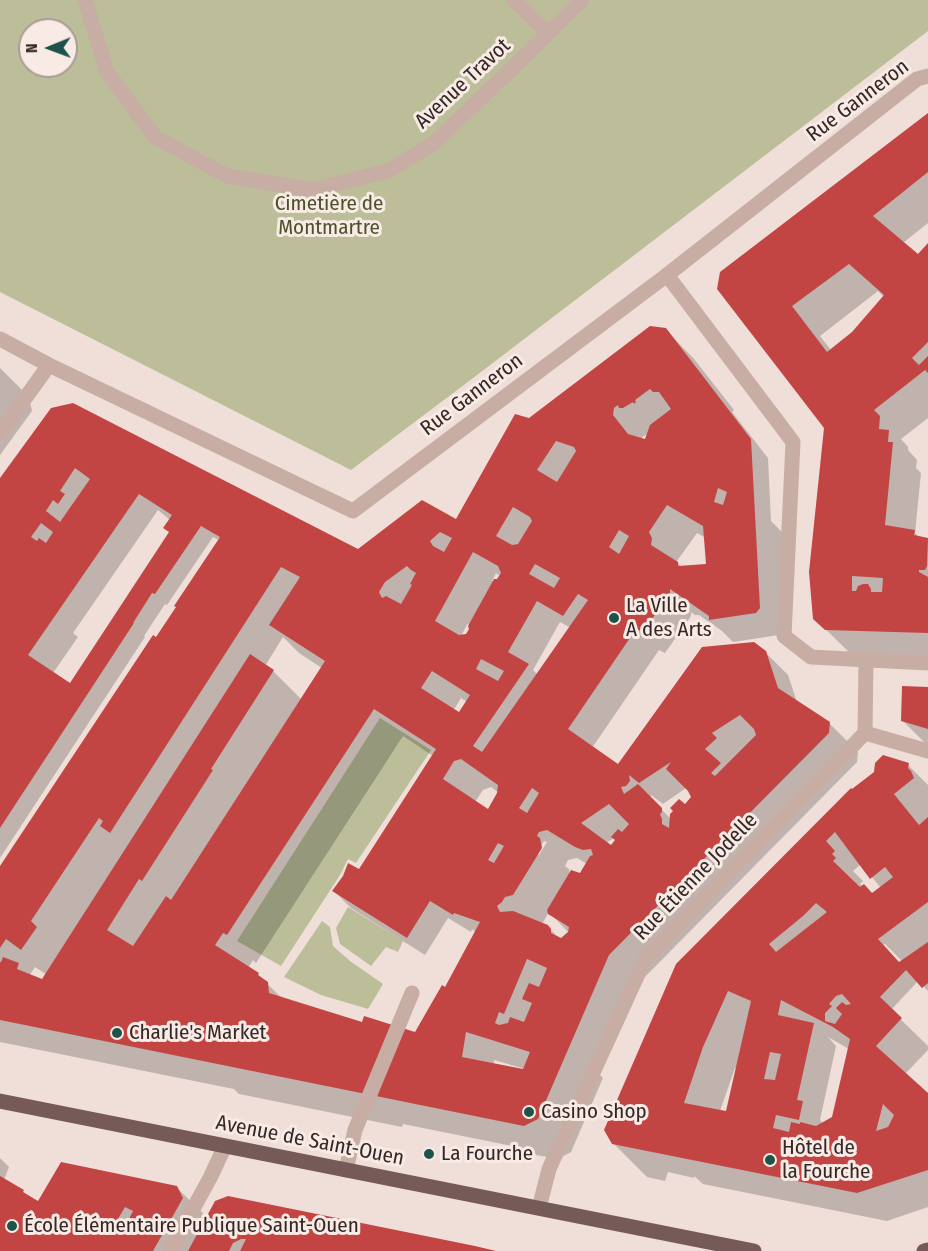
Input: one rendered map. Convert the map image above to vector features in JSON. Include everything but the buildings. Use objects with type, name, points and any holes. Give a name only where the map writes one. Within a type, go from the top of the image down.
[{"type":"main road","name":"Avenue de Saint-Ouen","points":[[0,1101],[753,1251]]},
{"type":"main road","points":[[924,1251],[928,1250]]},
{"type":"street","name":"Avenue Travot","points":[[86,0],[107,72],[155,137],[227,176],[313,190],[388,171],[434,143],[582,0]]},
{"type":"street","points":[[514,0],[548,34]]},
{"type":"street","name":"Rue Ganneron","points":[[0,339],[49,365],[353,511],[667,275],[917,79],[928,75]]},
{"type":"street","points":[[667,275],[793,442],[784,636],[811,657],[928,663]]},
{"type":"street","points":[[0,433],[49,365]]},
{"type":"street","points":[[866,661],[865,733],[928,752]]},
{"type":"street","name":"Rue Étienne Jodelle","points":[[539,1208],[549,1169],[645,959],[865,733]]},
{"type":"street","points":[[345,1170],[355,1130],[412,993]]},
{"type":"street","points":[[170,1251],[225,1146]]},
{"type":"green space","name":"Cimetière de Montmartre","points":[[0,0],[928,0],[928,31],[351,470],[0,292]]},
{"type":"green space","points":[[380,718],[431,750],[356,863],[348,859],[281,966],[237,941]]},
{"type":"green space","points":[[348,907],[403,941],[398,952],[386,947],[371,966],[340,944],[336,928]]},
{"type":"green space","points":[[322,921],[330,927],[333,946],[383,984],[368,1009],[321,995],[284,977]]},
{"type":"place","name":"La Ville A des Arts","points":[[614,618]]},
{"type":"place","name":"Charlie's Market","points":[[117,1033]]},
{"type":"place","name":"Casino Shop","points":[[529,1112]]},
{"type":"place","name":"La Fourche","points":[[429,1154]]},
{"type":"place","name":"Hôtel de la Fourche","points":[[770,1160]]},
{"type":"place","name":"École Élémentaire Publique Saint-Ouen","points":[[12,1226]]}]
